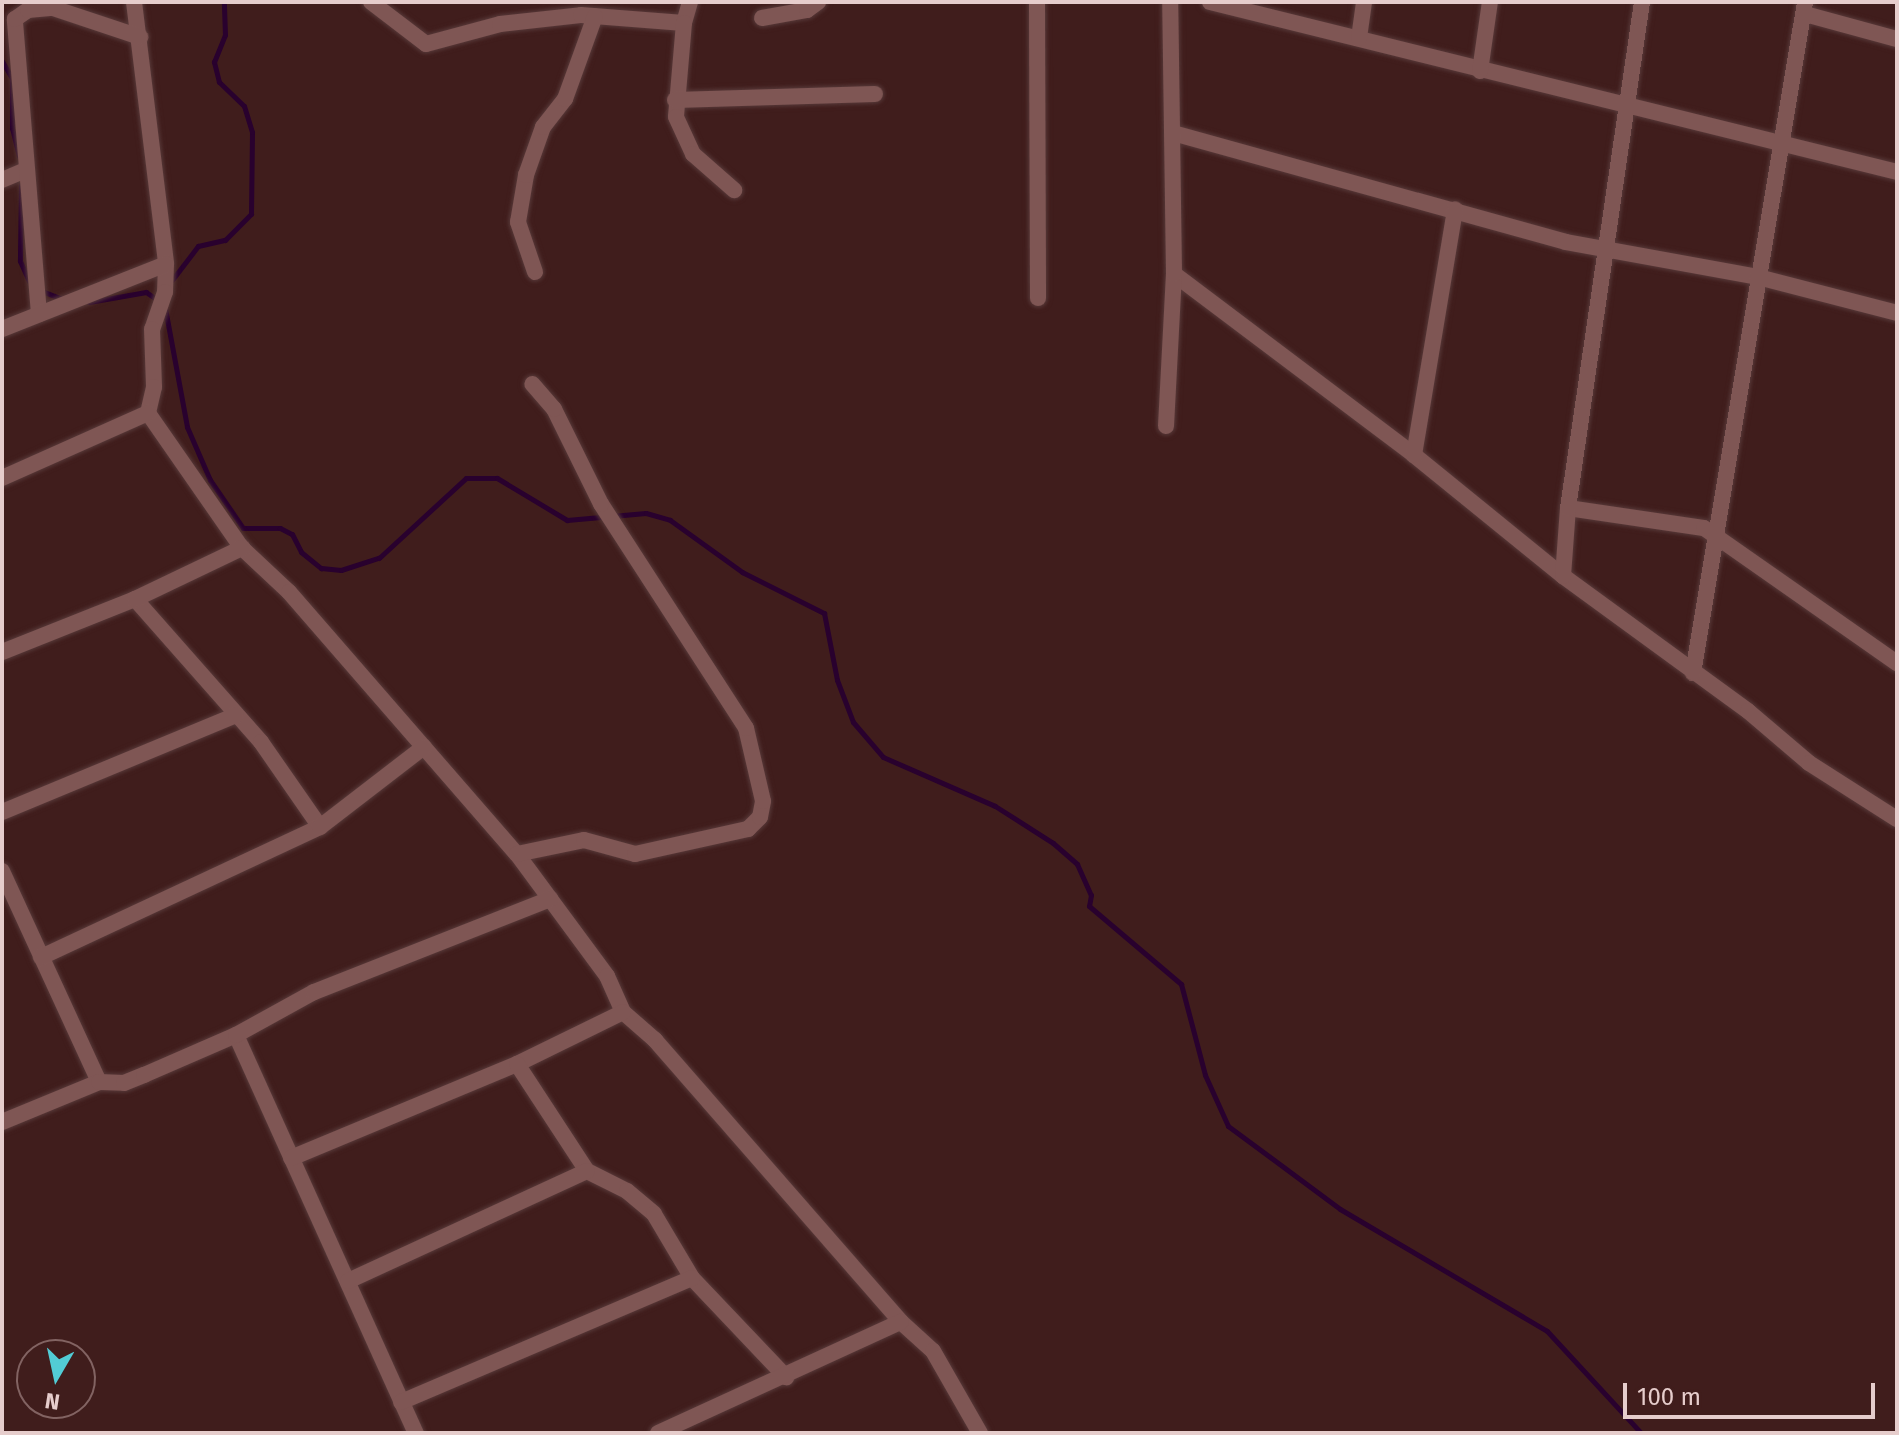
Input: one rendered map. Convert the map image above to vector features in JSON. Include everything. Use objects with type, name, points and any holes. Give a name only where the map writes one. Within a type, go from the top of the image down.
[{"type":"street","points":[[134,2],[166,264],[165,292],[152,329],[154,387],[148,413],[242,548],[289,592],[517,854],[607,976],[623,1012],[655,1040],[901,1322],[933,1351],[980,1433]]},
{"type":"street","points":[[371,2],[426,44],[500,24],[595,16],[684,23]]},
{"type":"street","points":[[690,2],[684,23],[675,100],[684,142],[734,190]]},
{"type":"street","points":[[762,18],[807,10],[818,2]]},
{"type":"street","points":[[1037,2],[1038,298]]},
{"type":"street","points":[[1166,426],[1174,274],[1170,2]]},
{"type":"street","points":[[1210,2],[1897,172]]},
{"type":"street","points":[[1359,38],[1364,2]]},
{"type":"street","points":[[1480,71],[1490,2]]},
{"type":"street","points":[[1563,576],[1568,508],[1642,2]]},
{"type":"street","points":[[39,314],[26,170],[9,51],[17,16],[41,7],[64,10],[140,37]]},
{"type":"street","points":[[1693,673],[1805,8],[1897,39]]},
{"type":"street","points":[[535,272],[518,222],[526,175],[543,127],[570,87],[595,16]]},
{"type":"street","points":[[675,100],[875,94]]},
{"type":"street","points":[[1173,133],[1604,250],[1758,277],[1897,313]]},
{"type":"street","points":[[2,180],[26,170]]},
{"type":"street","points":[[1414,455],[1455,209]]},
{"type":"street","points":[[2,329],[166,264]]},
{"type":"street","points":[[1174,274],[1414,455],[1563,576],[1809,763],[1897,819]]},
{"type":"street","points":[[517,854],[584,840],[635,854],[748,829],[760,817],[763,801],[746,728],[601,504],[554,409],[532,384]]},
{"type":"street","points":[[2,478],[148,413]]},
{"type":"street","points":[[1568,508],[1704,528],[1717,541],[1897,663]]},
{"type":"street","points":[[2,652],[135,599],[242,548]]},
{"type":"street","points":[[135,599],[287,776],[320,827]]},
{"type":"street","points":[[2,812],[236,715]]},
{"type":"street","points":[[41,957],[320,827],[424,747]]},
{"type":"street","points":[[2,871],[99,1082]]},
{"type":"street","points":[[2,1122],[99,1082],[124,1083],[236,1035],[314,992],[550,899]]},
{"type":"street","points":[[291,1158],[517,1064],[623,1012]]},
{"type":"street","points":[[236,1035],[416,1433]]},
{"type":"street","points":[[517,1064],[587,1171],[627,1191],[654,1214],[692,1278],[786,1377]]},
{"type":"street","points":[[348,1281],[587,1171]]},
{"type":"street","points":[[401,1402],[692,1278]]},
{"type":"street","points":[[658,1433],[901,1322]]},
{"type":"waterway","points":[[172,280],[198,246],[225,240],[251,214],[252,132],[244,106],[219,82],[214,62],[225,35],[224,2]]},
{"type":"waterway","points":[[2,61],[12,78],[12,128],[19,156]]},
{"type":"waterway","points":[[21,185],[20,261],[29,281]]},
{"type":"waterway","points":[[39,290],[63,299]]},
{"type":"waterway","points":[[89,302],[146,292],[159,301]]},
{"type":"waterway","points":[[165,308],[187,427],[210,480],[243,528],[280,528],[292,534],[301,552],[321,568],[341,570],[379,558],[466,478],[497,478],[567,520],[646,513],[670,520],[742,572],[824,613],[837,680],[853,722],[883,757],[995,806],[1053,843],[1077,864],[1091,895],[1089,906],[1181,984],[1205,1075],[1228,1126],[1340,1209],[1547,1331],[1641,1433]]}]
